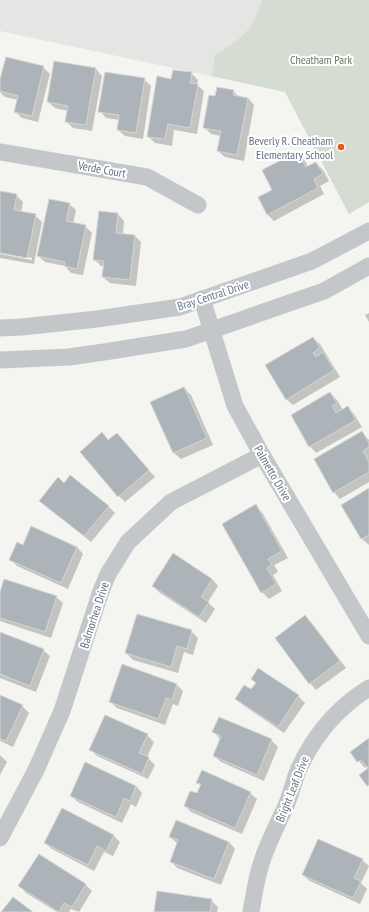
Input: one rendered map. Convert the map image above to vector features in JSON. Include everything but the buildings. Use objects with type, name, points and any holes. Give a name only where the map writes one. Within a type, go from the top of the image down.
[{"type":"street","name":"Verde Court","points":[[0,152],[147,177],[198,205]]},
{"type":"street","name":"Bray Central Drive","points":[[0,328],[97,319],[180,307],[312,261],[369,231]]},
{"type":"street","points":[[0,360],[69,357],[186,339],[324,291],[369,266]]},
{"type":"street","name":"Palmetto Drive","points":[[202,299],[213,330],[235,406],[262,455],[369,636]]},
{"type":"street","name":"Balmorhea Drive","points":[[0,838],[36,770],[62,711],[101,591],[108,574],[128,542],[171,502],[262,455]]},
{"type":"street","name":"Bright Leaf Drive","points":[[251,912],[255,885],[262,861],[308,752],[330,720],[342,708],[369,688]]},
{"type":"shaded area","name":"Beverly R. Cheatham Elementary School","points":[[0,0],[369,0],[369,202],[349,214],[285,92],[0,31]]},
{"type":"green space","name":"Cheatham Park","points":[[262,0],[369,0],[369,202],[349,214],[285,92],[212,76],[215,55],[239,39],[245,33],[255,19]]},
{"type":"place","name":"Beverly R. Cheatham Elementary School","points":[[341,147]]}]
